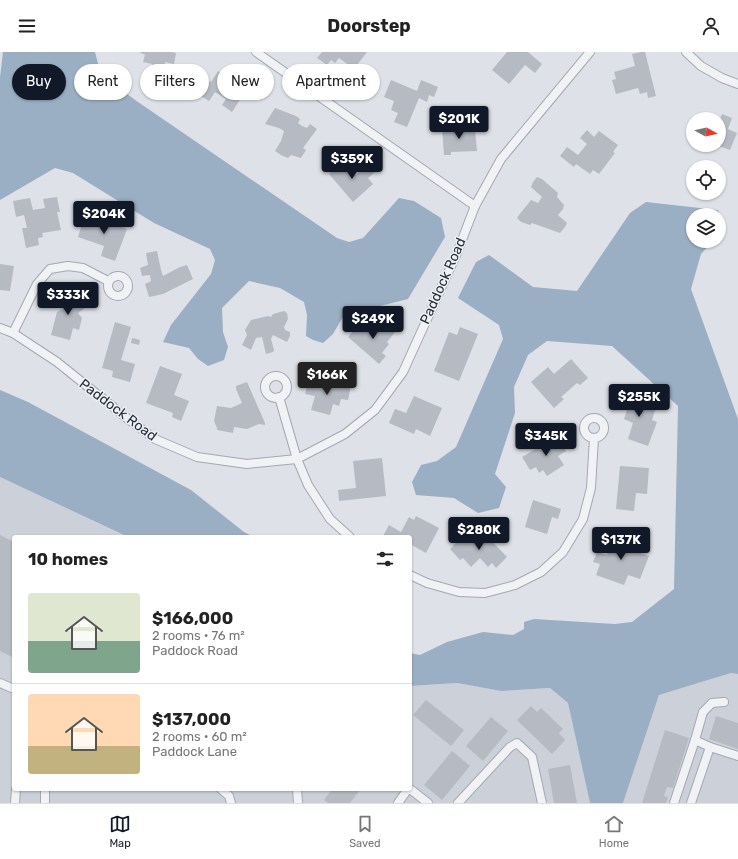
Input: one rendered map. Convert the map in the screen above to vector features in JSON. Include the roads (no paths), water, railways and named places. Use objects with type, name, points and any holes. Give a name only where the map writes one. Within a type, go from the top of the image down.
[{"type":"street","points":[[256,52],[475,206]]},
{"type":"street","name":"Paddock Road","points":[[0,328],[13,333],[57,362],[155,439],[197,457],[247,464],[297,459],[345,434],[375,410],[403,372],[457,253],[475,206],[501,159],[590,52]]},
{"type":"street","points":[[686,52],[701,66],[722,78],[738,84]]},
{"type":"street","points":[[13,333],[37,284],[50,269],[68,266],[83,268],[108,281]]},
{"type":"street","points":[[279,397],[297,459],[308,485],[330,519],[348,535]]},
{"type":"street","points":[[412,576],[427,583],[459,592],[485,593],[515,585],[541,572],[563,552],[583,520],[591,488],[594,438]]},
{"type":"street","points":[[0,683],[12,688]]},
{"type":"street","points":[[674,803],[703,712],[712,703],[724,702]]},
{"type":"street","points":[[695,740],[710,747],[738,756]]},
{"type":"street","points":[[458,803],[510,747],[517,743],[532,757],[542,803]]},
{"type":"street","points":[[691,803],[710,747]]},
{"type":"street","points":[[15,803],[16,791]]},
{"type":"street","points":[[45,791],[45,803]]},
{"type":"street","points":[[223,791],[229,796],[231,803]]},
{"type":"street","points":[[297,791],[298,803]]},
{"type":"street","points":[[398,803],[407,791]]},
{"type":"street","points":[[412,791],[428,803]]},
{"type":"water","points":[[3,52],[95,52],[98,64],[74,64],[74,100],[132,100],[132,98],[337,238],[349,242],[363,238],[399,198],[414,201],[441,218],[445,237],[408,299],[344,315],[333,334],[323,343],[306,336],[307,315],[304,302],[280,288],[249,281],[222,308],[223,332],[228,347],[224,360],[208,366],[198,359],[189,348],[163,342],[171,325],[211,274],[215,260],[210,249],[154,223],[73,173],[55,168],[0,200],[0,77]]},
{"type":"water","points":[[646,202],[700,208],[686,208],[686,248],[707,248],[701,254],[691,289],[738,419],[738,674],[731,673],[659,695],[623,803],[590,803],[568,703],[550,688],[501,691],[457,683],[412,686],[412,653],[420,655],[447,642],[483,632],[513,635],[524,629],[524,622],[534,619],[615,624],[632,622],[674,589],[678,406],[612,346],[547,341],[528,355],[514,387],[515,413],[495,474],[506,487],[499,508],[478,513],[454,498],[416,495],[412,482],[421,465],[437,461],[456,447],[503,339],[499,325],[458,298],[476,262],[489,255],[533,287],[577,291],[630,213]]},
{"type":"water","points":[[0,390],[28,402],[191,490],[244,532],[250,535],[124,535],[0,477]]}]
